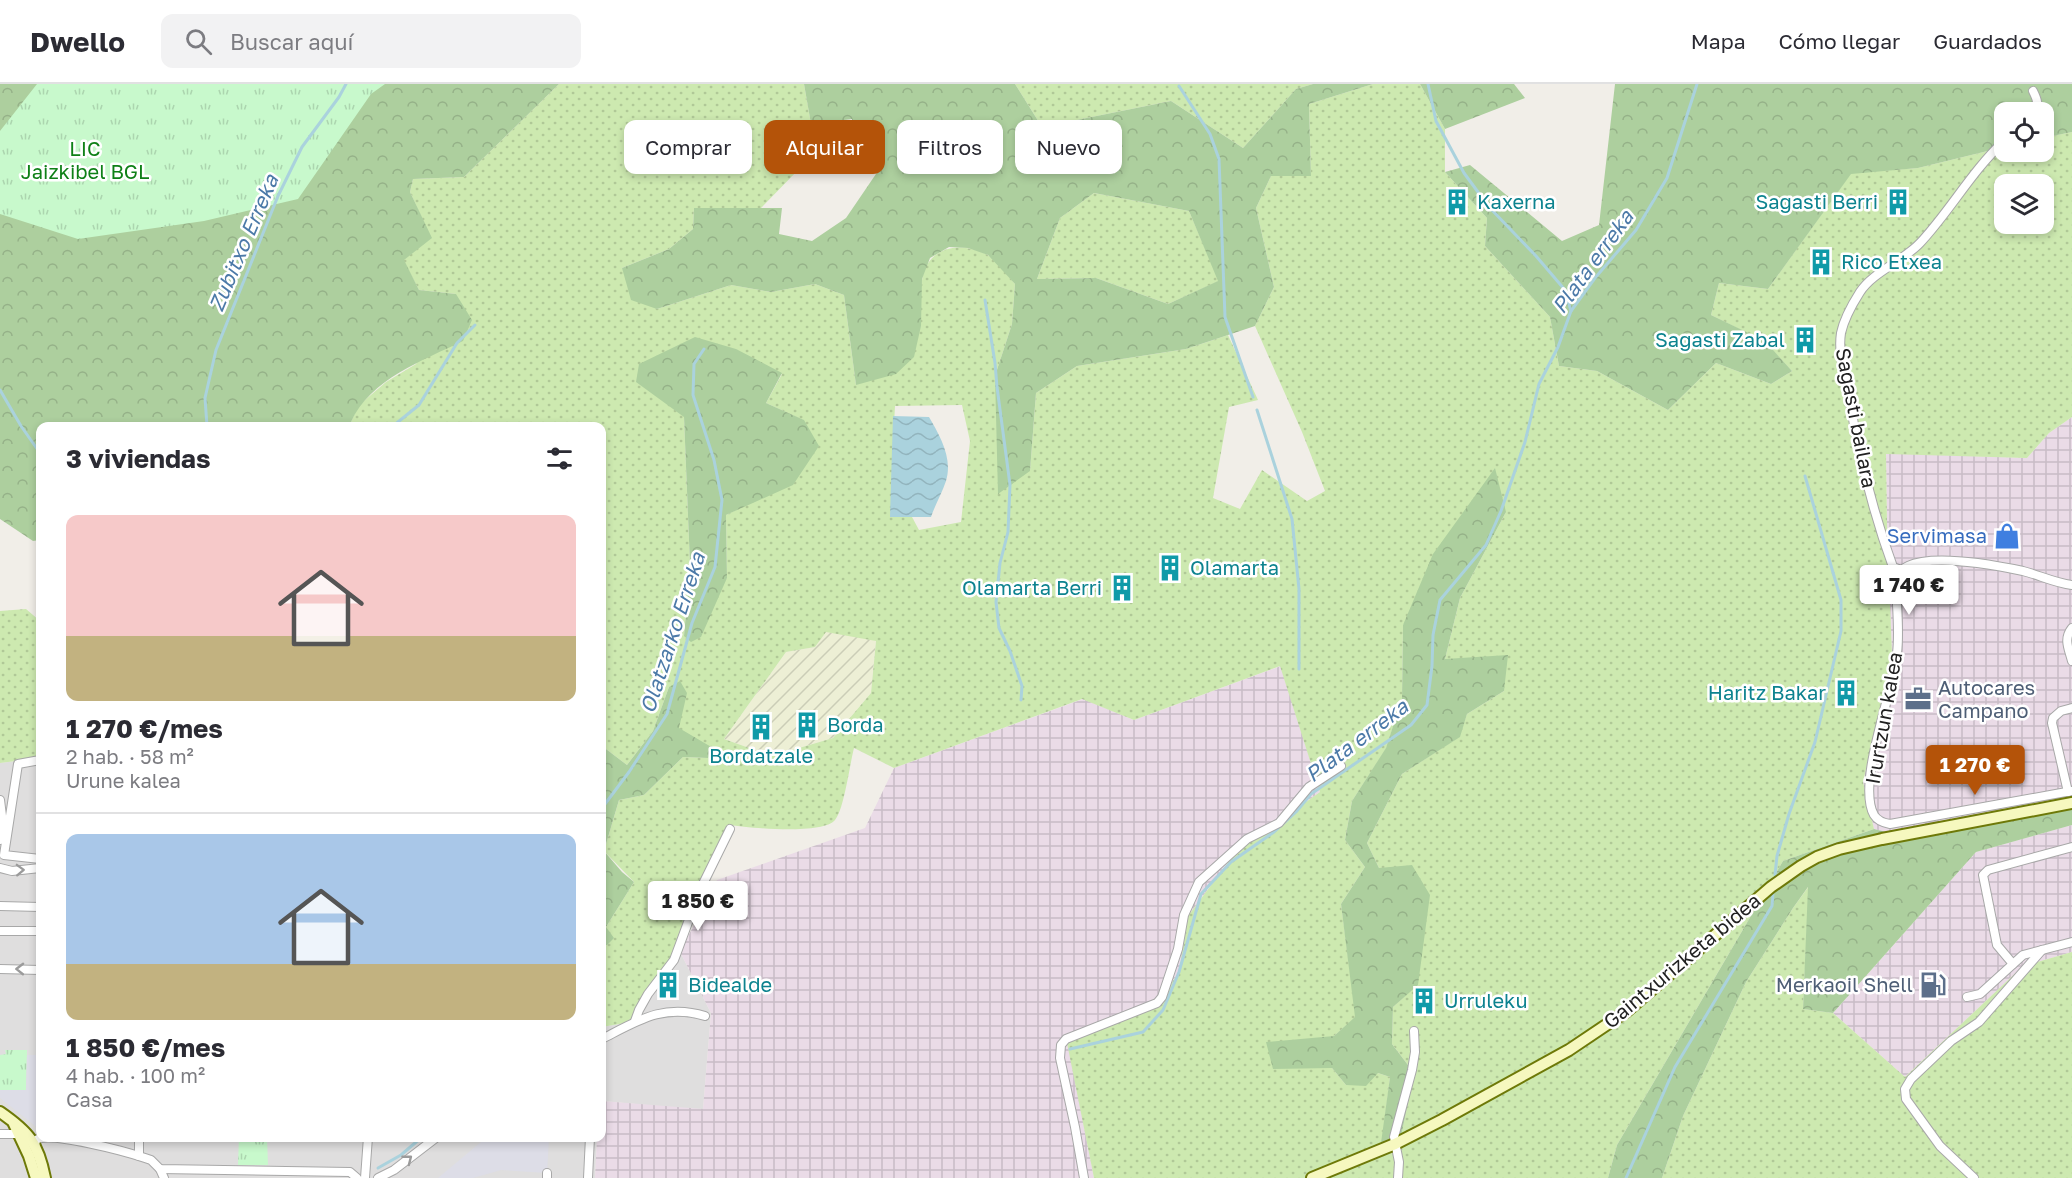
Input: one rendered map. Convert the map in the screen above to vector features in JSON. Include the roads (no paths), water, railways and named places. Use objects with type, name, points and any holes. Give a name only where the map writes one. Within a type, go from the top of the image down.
[{"type":"main road","name":"Gaintxurizketa bidea","points":[[1312,1178],[1395,1144],[1569,1050],[1627,1011],[1771,887],[1817,857],[1839,849],[2071,795]]},
{"type":"main road","points":[[0,1112],[28,1134],[36,1147],[45,1178]]},
{"type":"main road","points":[[11,1119],[29,1156],[36,1178]]},
{"type":"street","points":[[2034,91],[2038,102]]},
{"type":"street","name":"Sagasti bailara","points":[[1901,570],[1893,567],[1882,538],[1858,446],[1841,354],[1841,332],[1866,285],[1922,242],[1969,179],[1994,152]]},
{"type":"street","points":[[1901,570],[1909,565],[1929,561],[1977,563],[2024,572],[2072,585]]},
{"type":"street","name":"Irurtzun kalea","points":[[1901,570],[1896,579],[1897,653],[1872,763],[1870,783],[1874,815],[1882,822],[1890,824],[2071,795]]},
{"type":"street","points":[[2072,628],[2066,641],[2072,661]]},
{"type":"street","points":[[2071,795],[2052,723],[2053,718],[2061,711],[2072,708]]},
{"type":"street","points":[[36,761],[18,764],[4,855],[36,859]]},
{"type":"street","points":[[1084,1178],[1062,1074],[1061,1045],[1066,1039],[1157,1003],[1162,997],[1178,949],[1184,915],[1199,882],[1247,839],[1280,823],[1310,787],[1341,766]]},
{"type":"street","points":[[0,800],[3,824],[0,840]]},
{"type":"street","points":[[635,1022],[648,994],[674,960],[700,890],[730,829]]},
{"type":"street","points":[[2013,964],[1997,945],[1983,875],[1988,870],[2072,847]]},
{"type":"street","points":[[0,868],[12,871],[36,868]]},
{"type":"street","points":[[0,906],[36,907]]},
{"type":"street","points":[[0,931],[36,931]]},
{"type":"street","points":[[1967,997],[1980,994],[2023,955],[2072,942]]},
{"type":"street","points":[[1974,1178],[1940,1146],[1906,1099],[1905,1089],[1911,1079],[1951,1041],[1979,1022],[2042,950]]},
{"type":"street","points":[[0,969],[36,970]]},
{"type":"street","points":[[606,1037],[635,1022],[666,1011],[694,1012],[705,1016]]},
{"type":"street","points":[[1398,1178],[1396,1128],[1412,1070],[1415,1052],[1414,1031]]},
{"type":"street","points":[[0,1134],[18,1133],[27,1137],[36,1147]]},
{"type":"street","points":[[36,1142],[36,1147]]},
{"type":"street","points":[[85,1142],[151,1160],[160,1169],[164,1178]]},
{"type":"street","points":[[139,1142],[139,1156]]},
{"type":"street","points":[[365,1178],[368,1142]]},
{"type":"street","points":[[378,1178],[394,1170],[430,1142]]},
{"type":"street","points":[[588,1178],[590,1142]]},
{"type":"street","points":[[160,1169],[350,1172],[357,1178]]},
{"type":"water","points":[[893,416],[929,417],[944,448],[948,472],[931,517],[890,517]]},
{"type":"waterway","name":"Zubitxo Erreka","points":[[207,422],[205,398],[216,350],[278,196],[302,147],[346,84]]},
{"type":"waterway","points":[[1428,84],[1436,121],[1464,173],[1489,207],[1565,290],[1571,311]]},
{"type":"waterway","name":"Plata erreka","points":[[1070,1049],[1143,1032],[1163,1010],[1179,972],[1201,894],[1231,862],[1274,832],[1296,812],[1311,794],[1411,725],[1427,705],[1433,635],[1440,600],[1486,545],[1501,511],[1525,442],[1539,384],[1558,347],[1571,311],[1595,278],[1636,230],[1667,178],[1697,84]]},
{"type":"waterway","points":[[1179,86],[1210,134],[1219,159],[1225,317],[1253,397]]},
{"type":"waterway","points":[[985,300],[1010,485],[1008,532],[1000,563],[996,602],[999,628],[1022,686],[1021,700]]},
{"type":"waterway","points":[[398,422],[419,405],[457,343],[475,325]]},
{"type":"waterway","name":"Olatzarko Erreka","points":[[606,803],[667,714],[692,623],[715,567],[722,500],[714,460],[693,395],[694,364],[704,349]]},
{"type":"waterway","points":[[0,390],[36,447]]},
{"type":"waterway","points":[[1257,410],[1292,519],[1299,589],[1299,669]]},
{"type":"waterway","points":[[1775,875],[1777,856],[1789,814],[1815,742],[1841,631],[1841,600],[1805,476]]},
{"type":"waterway","points":[[1626,1178],[1675,1067],[1772,906],[1773,894]]},
{"type":"waterway","name":"Zubitxo Erreka","points":[[378,1168],[401,1155],[416,1142]]},
{"type":"place","name":"Kaxerna","points":[[1457,202]]},
{"type":"place","name":"Sagasti Berri","points":[[1898,202]]},
{"type":"place","name":"Rico Etxea","points":[[1821,262]]},
{"type":"place","name":"Sagasti Zabal","points":[[1805,340]]},
{"type":"place","name":"Servimasa","points":[[2007,536]]},
{"type":"place","name":"Olamarta","points":[[1170,568]]},
{"type":"place","name":"Olamarta Berri","points":[[1122,588]]},
{"type":"place","name":"Haritz Bakar","points":[[1846,693]]},
{"type":"place","name":"Autocares Campano","points":[[1918,699]]},
{"type":"place","name":"Borda","points":[[807,725]]},
{"type":"place","name":"Bordatzale","points":[[761,727]]},
{"type":"place","name":"Bidealde","points":[[668,985]]},
{"type":"place","name":"Merkaoil Shell","points":[[1933,985]]},
{"type":"place","name":"Urruleku","points":[[1424,1001]]},
{"type":"park label","name":"LIC Jaizkibel BGL","points":[[85,160]]}]
